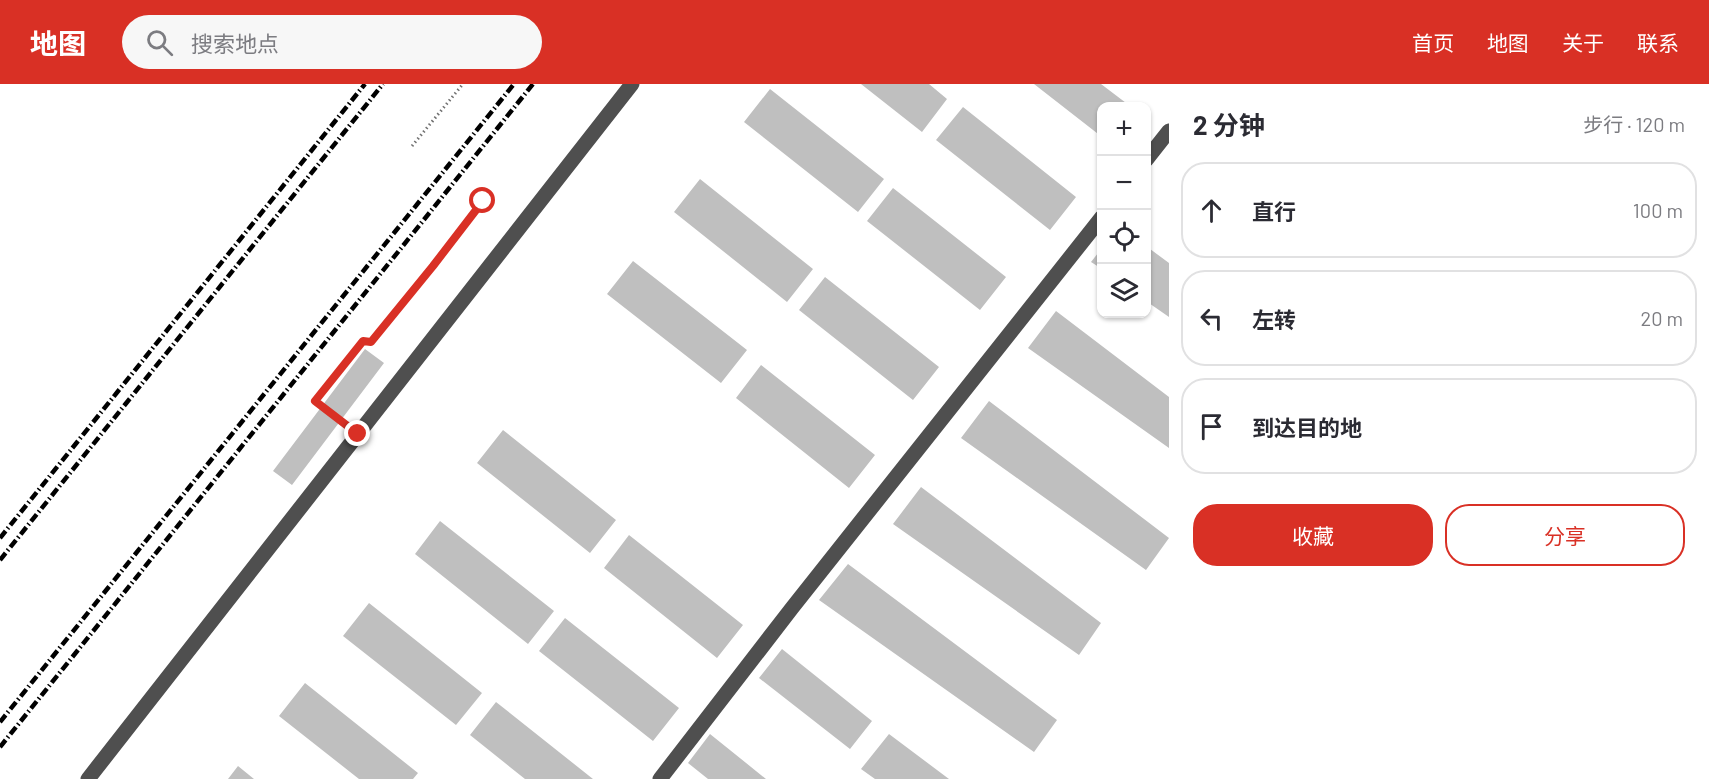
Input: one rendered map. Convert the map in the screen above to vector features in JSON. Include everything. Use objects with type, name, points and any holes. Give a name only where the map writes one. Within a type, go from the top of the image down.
[{"type":"street","points":[[88,779],[632,84]]},
{"type":"street","points":[[1149,156],[1169,131]]},
{"type":"street","points":[[660,779],[1097,222]]},
{"type":"path","points":[[412,146],[463,84]]},
{"type":"path","points":[[358,434],[315,401],[363,341],[371,342],[483,201]]},
{"type":"building","points":[[861,84],[929,84],[947,99],[922,132]]},
{"type":"building","points":[[1034,84],[1101,84],[1125,102],[1097,102],[1097,133]]},
{"type":"building","points":[[770,89],[884,179],[858,212],[744,122]]},
{"type":"building","points":[[963,107],[1076,197],[1050,230],[936,140]]},
{"type":"building","points":[[700,179],[813,269],[787,302],[674,212]]},
{"type":"building","points":[[893,188],[1006,277],[980,310],[867,221]]},
{"type":"building","points":[[1151,250],[1169,263],[1169,317],[1151,304]]},
{"type":"building","points":[[1097,254],[1097,266],[1091,262]]},
{"type":"building","points":[[633,261],[747,350],[721,383],[607,294]]},
{"type":"building","points":[[825,277],[939,367],[913,400],[799,310]]},
{"type":"building","points":[[1056,311],[1169,397],[1169,448],[1028,348]]},
{"type":"building","points":[[365,349],[384,363],[292,485],[273,471]]},
{"type":"building","points":[[761,365],[875,455],[849,488],[736,398]]},
{"type":"building","points":[[989,401],[1169,538],[1146,570],[961,438]]},
{"type":"building","points":[[503,430],[616,520],[590,553],[477,463]]},
{"type":"building","points":[[921,487],[1101,623],[1079,655],[893,524]]},
{"type":"building","points":[[440,521],[554,611],[528,644],[415,554]]},
{"type":"building","points":[[629,535],[743,625],[717,658],[604,568]]},
{"type":"building","points":[[848,564],[1057,720],[1034,752],[819,600]]},
{"type":"building","points":[[369,603],[482,693],[456,725],[343,636]]},
{"type":"building","points":[[565,618],[679,708],[653,741],[539,651]]},
{"type":"building","points":[[782,649],[872,721],[850,749],[759,678]]},
{"type":"building","points":[[305,683],[418,773],[413,779],[359,779],[279,716]]},
{"type":"building","points":[[496,702],[593,779],[525,779],[470,735]]},
{"type":"building","points":[[710,734],[766,779],[708,779],[688,763]]},
{"type":"building","points":[[889,734],[949,779],[875,779],[861,769]]},
{"type":"building","points":[[238,766],[254,779],[228,779]]},
{"type":"railway","points":[[0,538],[365,84]]},
{"type":"railway","points":[[0,560],[383,84]]},
{"type":"railway","points":[[0,722],[514,84]]},
{"type":"railway","points":[[0,747],[533,84]]},
{"type":"route","points":[[358,434],[315,401],[363,341],[371,342],[483,201]]}]
